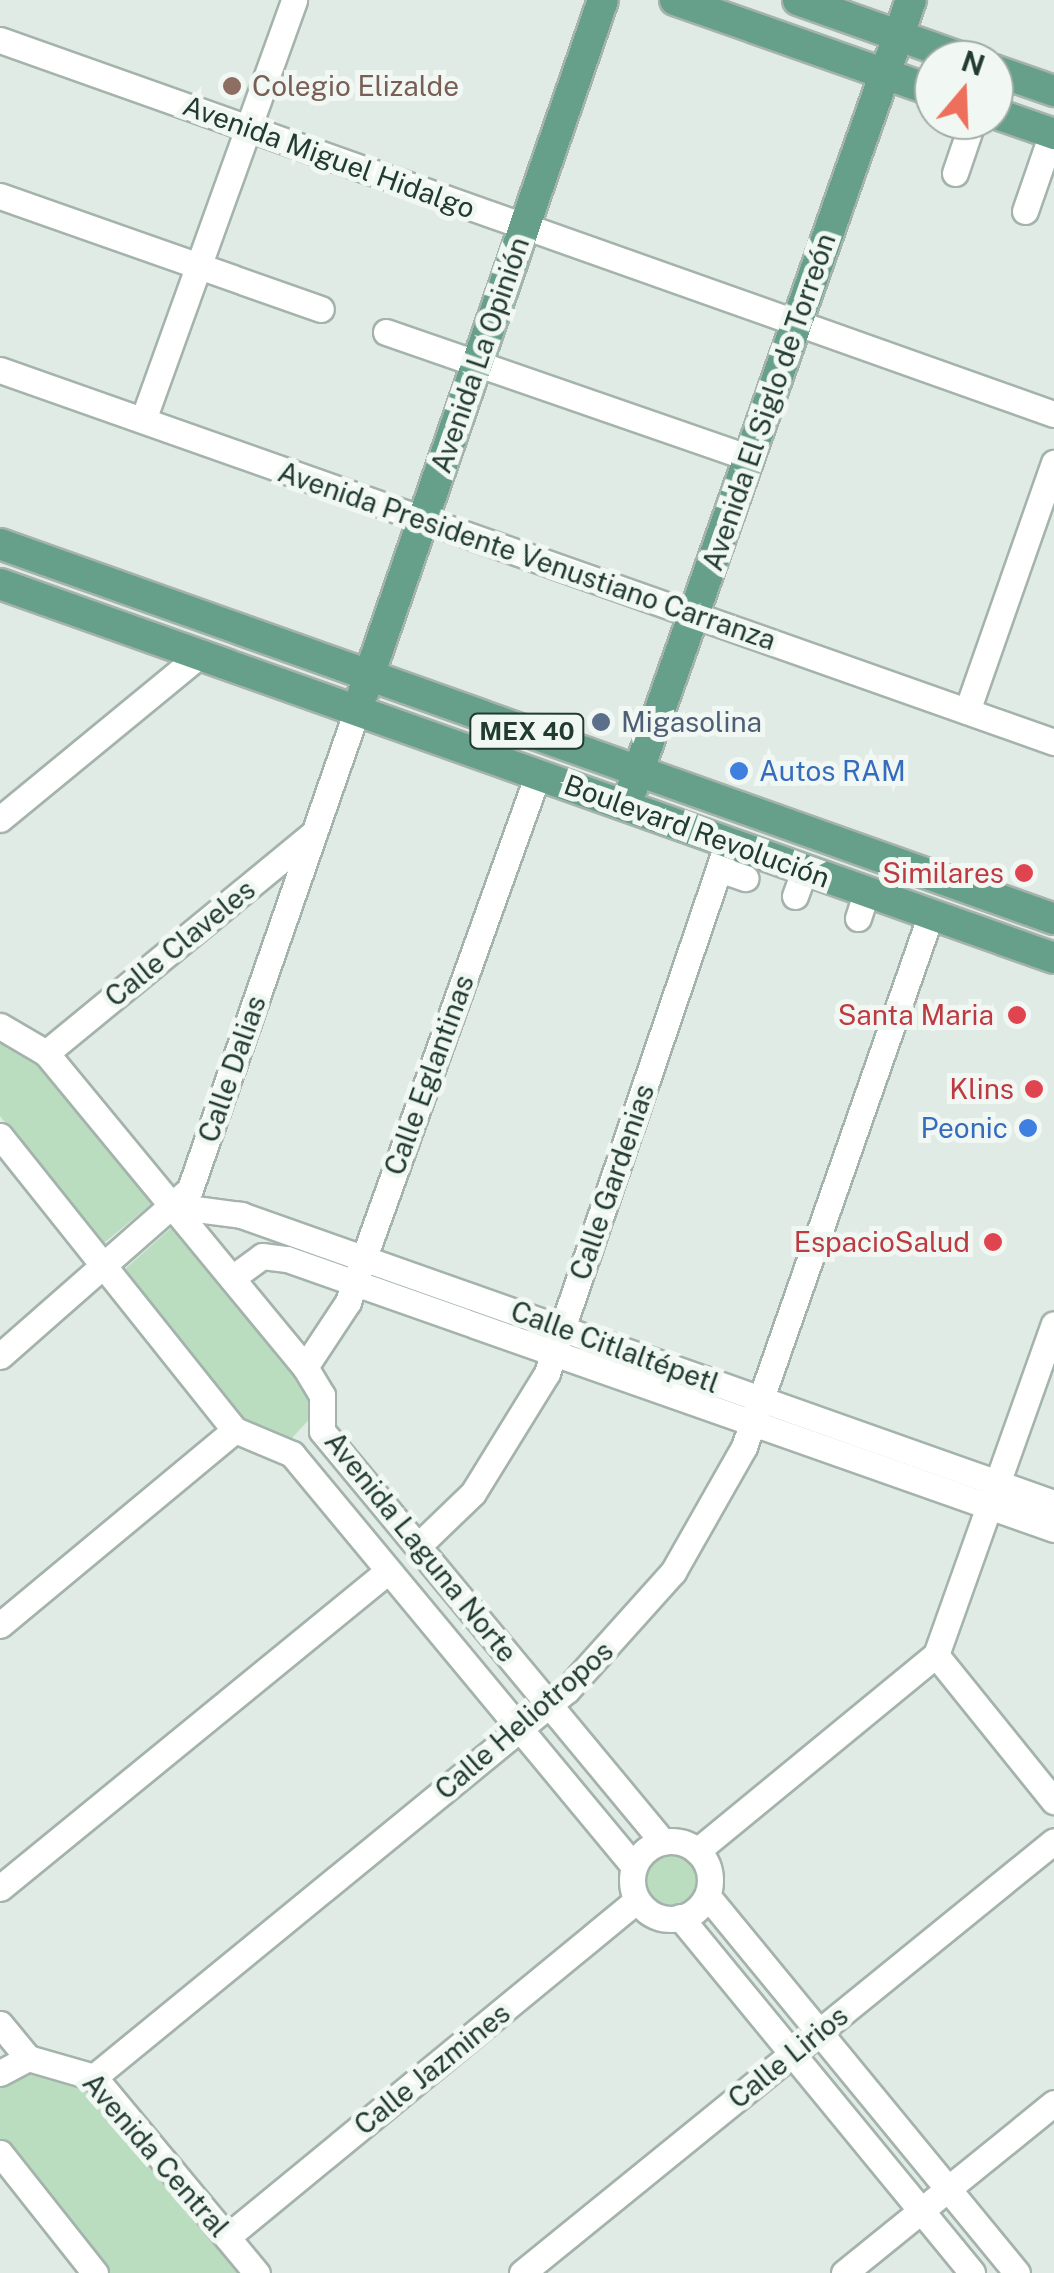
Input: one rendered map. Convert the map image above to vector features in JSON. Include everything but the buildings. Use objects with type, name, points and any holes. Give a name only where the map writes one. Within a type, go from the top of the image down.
[{"type":"main road","name":"Avenida La Opinión","points":[[358,710],[603,0]]},
{"type":"main road","points":[[674,0],[914,84]]},
{"type":"main road","points":[[798,0],[914,42]]},
{"type":"main road","name":"Avenida El Siglo de Torreón","points":[[627,804],[910,0]]},
{"type":"main road","points":[[1014,77],[1054,91]]},
{"type":"main road","points":[[1014,120],[1053,134]]},
{"type":"main road","name":"MEX 40","points":[[0,544],[1054,919]]},
{"type":"main road","name":"Boulevard Revolución","points":[[0,584],[627,804],[724,855],[862,904],[919,930],[1054,958]]},
{"type":"street","points":[[144,420],[294,0]]},
{"type":"street","name":"Avenida Miguel Hidalgo","points":[[0,40],[1054,414]]},
{"type":"street","points":[[1024,212],[1053,134]]},
{"type":"street","points":[[955,173],[966,140]]},
{"type":"street","points":[[0,196],[321,309]]},
{"type":"street","points":[[386,332],[749,458]]},
{"type":"street","name":"Avenida Presidente Venustiano Carranza","points":[[0,370],[1054,742]]},
{"type":"street","points":[[966,711],[1054,463]]},
{"type":"street","points":[[0,820],[200,655]]},
{"type":"street","name":"Calle Dalias","points":[[0,1356],[107,1268],[190,1189],[358,710]]},
{"type":"street","name":"Calle Eglantinas","points":[[306,1367],[354,1283],[538,774]]},
{"type":"street","name":"Calle Claveles","points":[[46,1053],[314,833]]},
{"type":"street","points":[[724,855],[746,878]]},
{"type":"street","name":"Calle Gardenias","points":[[418,1546],[495,1463],[554,1353],[724,855]]},
{"type":"street","name":"Calle Heliotropos","points":[[94,2077],[549,1705],[673,1572],[757,1411],[919,930]]},
{"type":"street","name":"Avenida Laguna Norte","points":[[0,1026],[46,1053],[306,1367],[322,1394],[322,1431],[663,1842]]},
{"type":"street","name":"Avenida Laguna Norte","points":[[0,1136],[235,1430],[292,1454],[632,1864]]},
{"type":"street","name":"Calle Citlaltépetl","points":[[173,1206],[241,1215],[364,1257],[563,1328],[757,1411]]},
{"type":"street","name":"Calle Citlaltépetl","points":[[232,1278],[272,1256],[554,1353],[757,1411],[993,1494],[1054,1530]]},
{"type":"street","points":[[698,1851],[936,1655],[1053,1329]]},
{"type":"street","points":[[0,1625],[235,1430]]},
{"type":"street","points":[[292,1454],[322,1431]]},
{"type":"street","name":"Calle Citlaltépetl","points":[[993,1494],[1054,1502]]},
{"type":"street","points":[[0,1888],[388,1571]]},
{"type":"street","points":[[936,1655],[1054,1801]]},
{"type":"street","name":"Calle Lirios","points":[[522,2273],[1054,1841]]},
{"type":"street","points":[[698,1851],[663,1842],[632,1864],[637,1900],[657,1917],[680,1918],[709,1898]]},
{"type":"street","points":[[698,1851],[709,1898],[1017,2273]]},
{"type":"street","name":"Calle Jazmines","points":[[227,2237],[637,1900]]},
{"type":"street","points":[[680,1918],[972,2273]]},
{"type":"street","points":[[0,2024],[28,2058],[0,2073]]},
{"type":"street","name":"Avenida Central","points":[[28,2058],[52,2058],[94,2077],[256,2273]]},
{"type":"street","points":[[844,2273],[1054,2103]]},
{"type":"street","points":[[0,2154],[96,2273]]},
{"type":"green space","points":[[0,1038],[23,1040],[162,1195],[104,1243],[0,1116]]},
{"type":"green space","points":[[181,1219],[307,1368],[317,1411],[292,1438],[250,1426],[123,1271]]},
{"type":"green space","points":[[670,1852],[689,1860],[697,1879],[689,1898],[670,1906],[651,1898],[643,1879],[651,1860]]},
{"type":"green space","points":[[15,2063],[79,2068],[255,2273],[99,2273],[0,2145],[0,2076]]},
{"type":"place","name":"Colegio Elizalde","points":[[232,86]]},
{"type":"place","name":"Migasolina","points":[[601,722]]},
{"type":"place","name":"Autos RAM","points":[[739,771]]},
{"type":"place","name":"Similares","points":[[1024,873]]},
{"type":"place","name":"Santa Maria","points":[[1017,1015]]},
{"type":"place","name":"Klins","points":[[1034,1089]]},
{"type":"place","name":"Peonic","points":[[1028,1128]]},
{"type":"place","name":"EspacioSalud","points":[[993,1242]]}]
